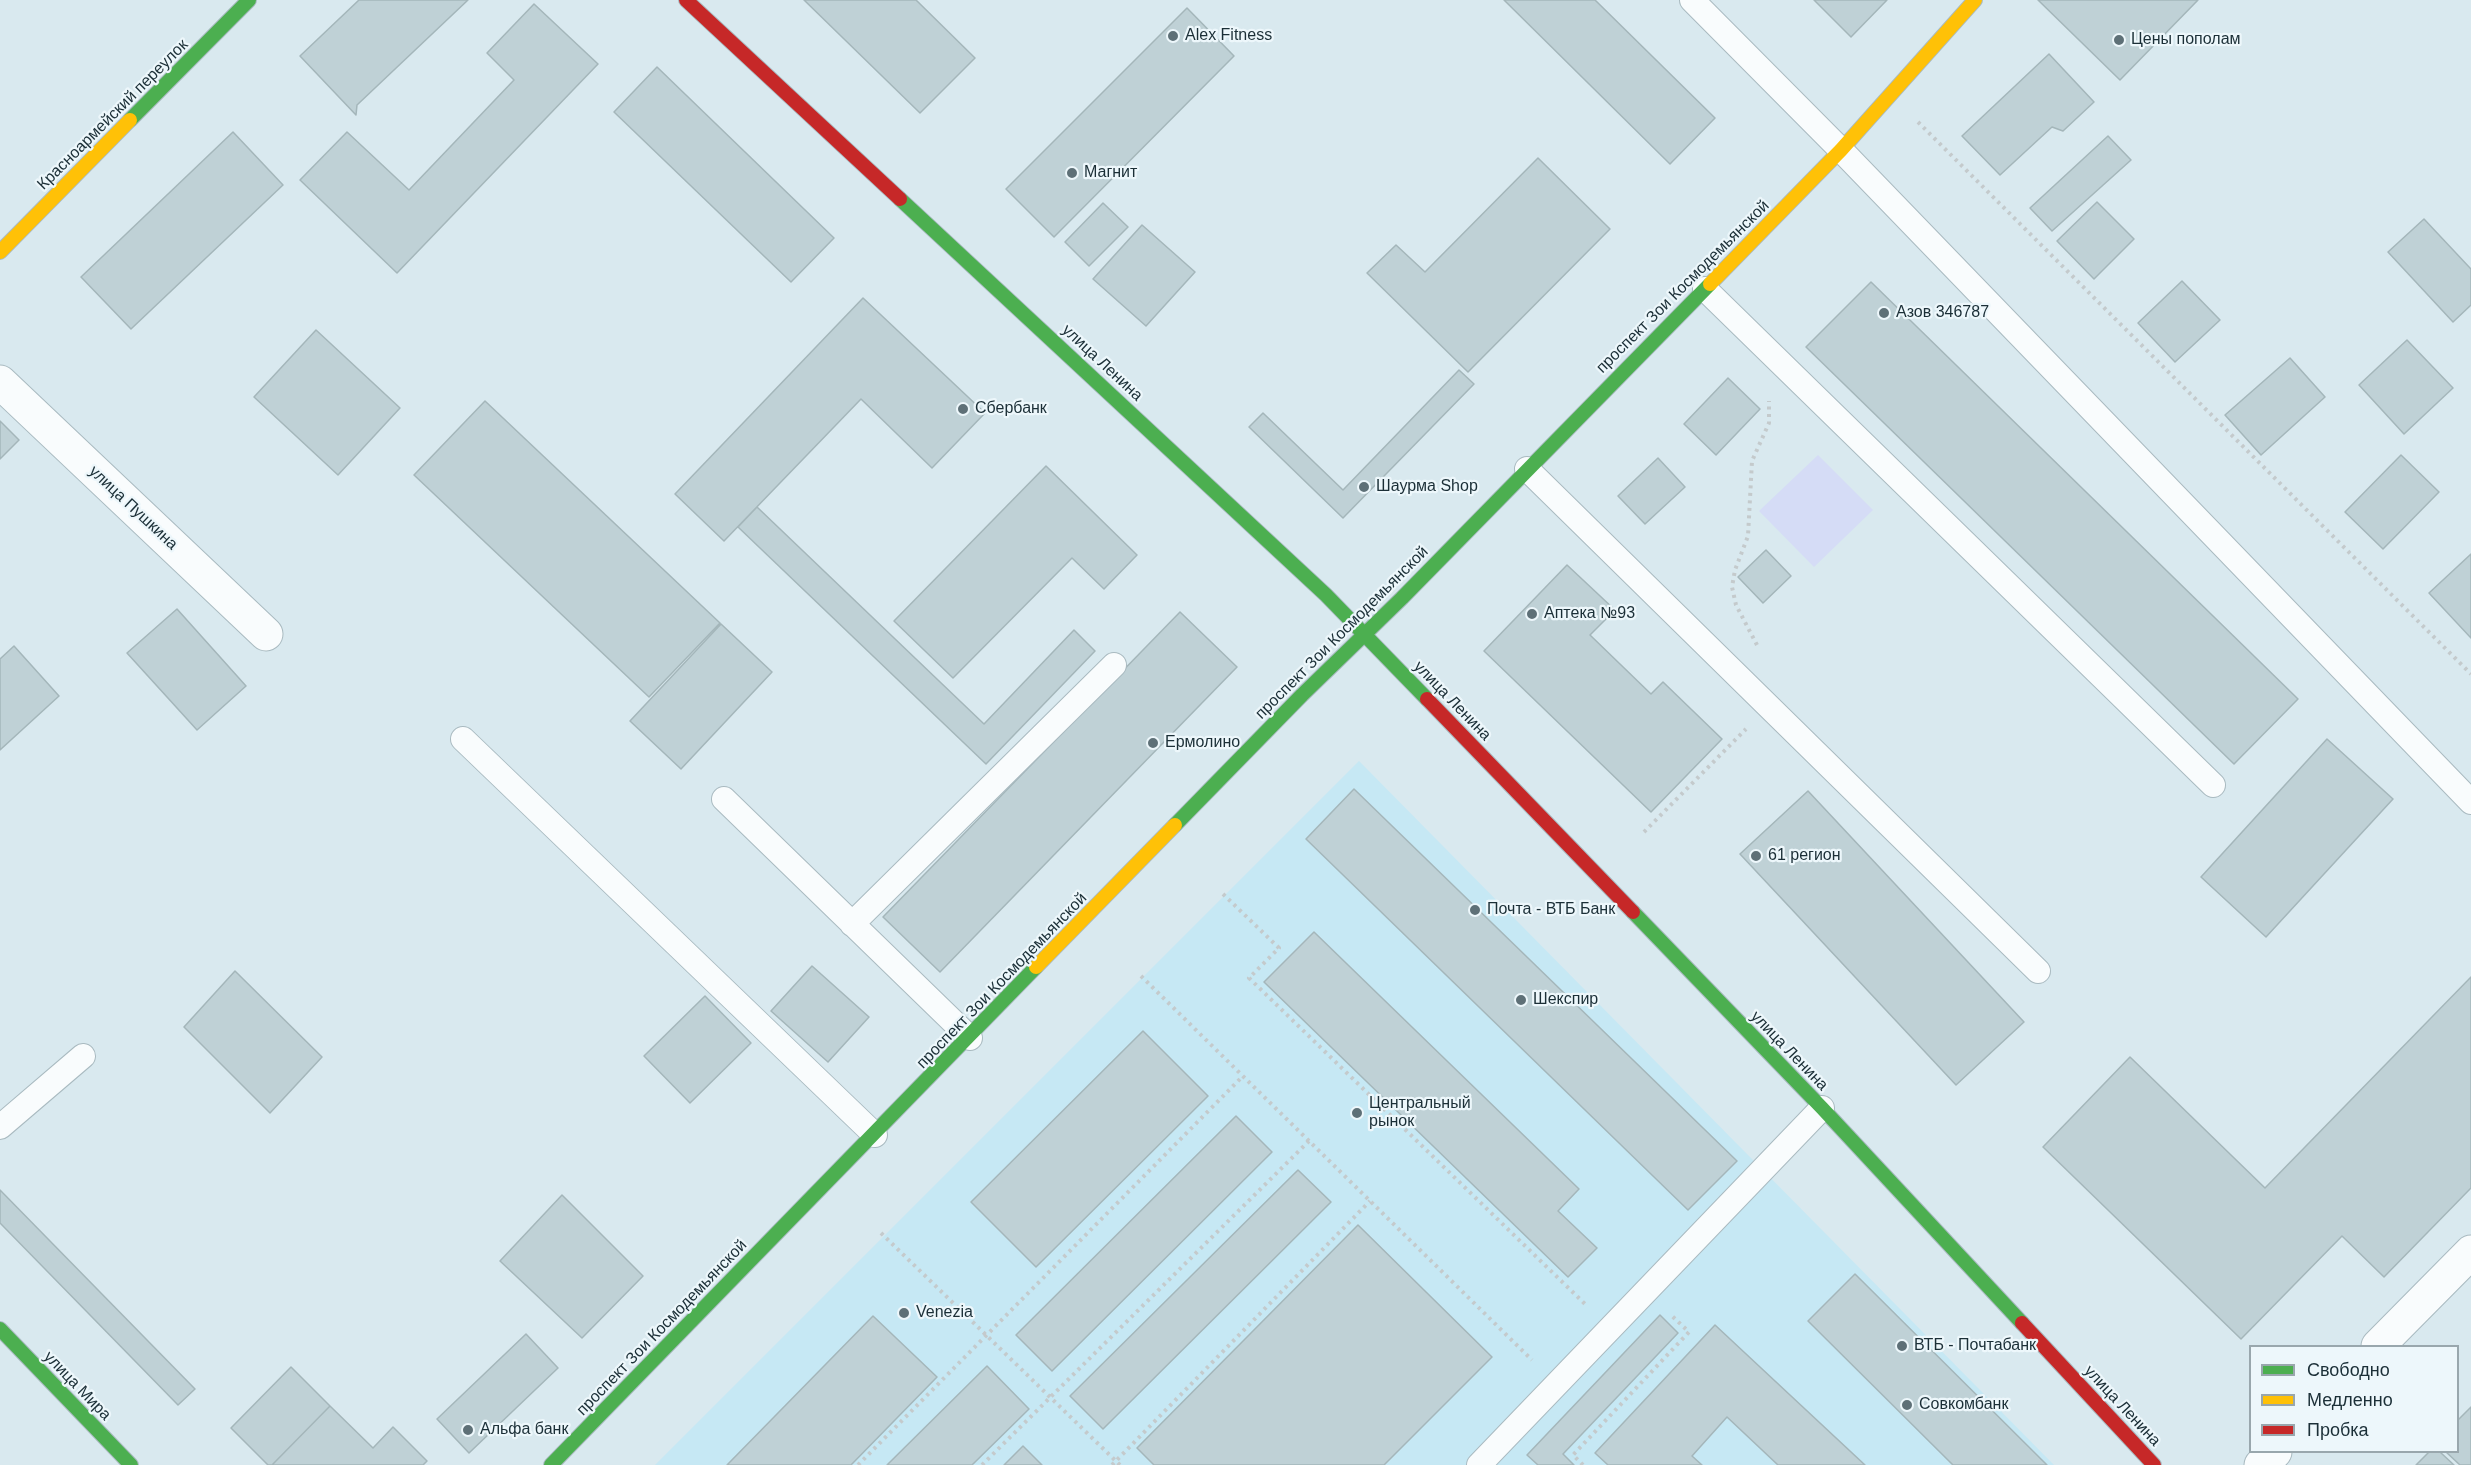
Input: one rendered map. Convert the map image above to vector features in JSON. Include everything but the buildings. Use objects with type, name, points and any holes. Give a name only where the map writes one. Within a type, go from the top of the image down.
[{"type":"street","name":"Красноармейский переулок","points":[[0,252],[249,0]]},
{"type":"street","name":"улица Ленина","points":[[686,0],[1326,595],[1822,1108],[2154,1465]]},
{"type":"street","name":"проспект Зои Космодемьянской","points":[[551,1465],[970,1038],[1293,704],[1365,634],[1841,150],[1975,0]]},
{"type":"street","name":"улица Пушкина","points":[[0,382],[266,634]]},
{"type":"street","points":[[2380,1345],[2471,1252]]},
{"type":"street","name":"улица Мира","points":[[0,1329],[131,1465]]},
{"type":"street","points":[[2261,1465],[2274,1453]]},
{"type":"lane","points":[[1692,0],[1841,150],[2471,802]]},
{"type":"lane","points":[[1705,288],[2213,785]]},
{"type":"lane","points":[[1527,469],[2038,971]]},
{"type":"lane","points":[[852,924],[1114,664]]},
{"type":"lane","points":[[463,739],[875,1135]]},
{"type":"lane","points":[[724,799],[970,1038]]},
{"type":"lane","points":[[0,1127],[83,1056]]},
{"type":"lane","points":[[1479,1465],[1822,1108]]},
{"type":"path","points":[[1917,121],[2471,674]]},
{"type":"path","points":[[1644,832],[1754,721],[1771,688],[1765,659],[1736,604],[1732,587],[1735,570],[1749,536],[1752,461],[1769,423],[1769,392]]},
{"type":"path","points":[[1223,894],[1279,948],[1249,978],[1610,1329]]},
{"type":"path","points":[[1141,976],[1557,1385]]},
{"type":"path","points":[[858,1465],[1243,1076]]},
{"type":"path","points":[[982,1465],[1049,1396],[1309,1141]]},
{"type":"path","points":[[881,1233],[1116,1464],[1370,1201]]},
{"type":"path","points":[[1583,1465],[1573,1455],[1689,1332],[1646,1292]]},
{"type":"shaded area","points":[[1818,455],[1873,510],[1814,567],[1759,511]]},
{"type":"shaded area","name":"Центральный рынок","points":[[1359,761],[2054,1465],[655,1465]]},
{"type":"traffic: fast","points":[[130,120],[249,0]]},
{"type":"traffic: fast","points":[[900,199],[1326,595],[1427,699]]},
{"type":"traffic: fast","points":[[1175,825],[1710,284]]},
{"type":"traffic: fast","points":[[1633,912],[1822,1108],[2022,1323]]},
{"type":"traffic: fast","points":[[551,1465],[1036,967]]},
{"type":"traffic: fast","points":[[0,1329],[131,1465]]},
{"type":"traffic: slow","points":[[1710,284],[1841,150],[1975,0]]},
{"type":"traffic: slow","points":[[0,252],[130,120]]},
{"type":"traffic: slow","points":[[1036,967],[1175,825]]},
{"type":"traffic: jam","points":[[686,0],[900,199]]},
{"type":"traffic: jam","points":[[1427,699],[1633,912]]},
{"type":"traffic: jam","points":[[2022,1323],[2154,1465]]},
{"type":"place","name":"Alex Fitness","points":[[1173,36]]},
{"type":"place","name":"Цены пополам","points":[[2119,40]]},
{"type":"place","name":"Магнит","points":[[1072,173]]},
{"type":"place","name":"Азов 346787","points":[[1884,313]]},
{"type":"place","name":"Сбербанк","points":[[963,409]]},
{"type":"place","name":"Шаурма Shop","points":[[1364,487]]},
{"type":"place","name":"Аптека №93","points":[[1532,614]]},
{"type":"place","name":"Ермолино","points":[[1153,743]]},
{"type":"place","name":"61 регион","points":[[1756,856]]},
{"type":"place","name":"Почта - ВТБ Банк","points":[[1475,910]]},
{"type":"place","name":"Шекспир","points":[[1521,1000]]},
{"type":"place","name":"Центральный рынок","points":[[1357,1113]]},
{"type":"place","name":"Venezia","points":[[904,1313]]},
{"type":"place","name":"ВТБ - Почтабанк","points":[[1902,1346]]},
{"type":"place","name":"Совкомбанк","points":[[1907,1405]]},
{"type":"place","name":"Альфа банк","points":[[468,1430]]}]
